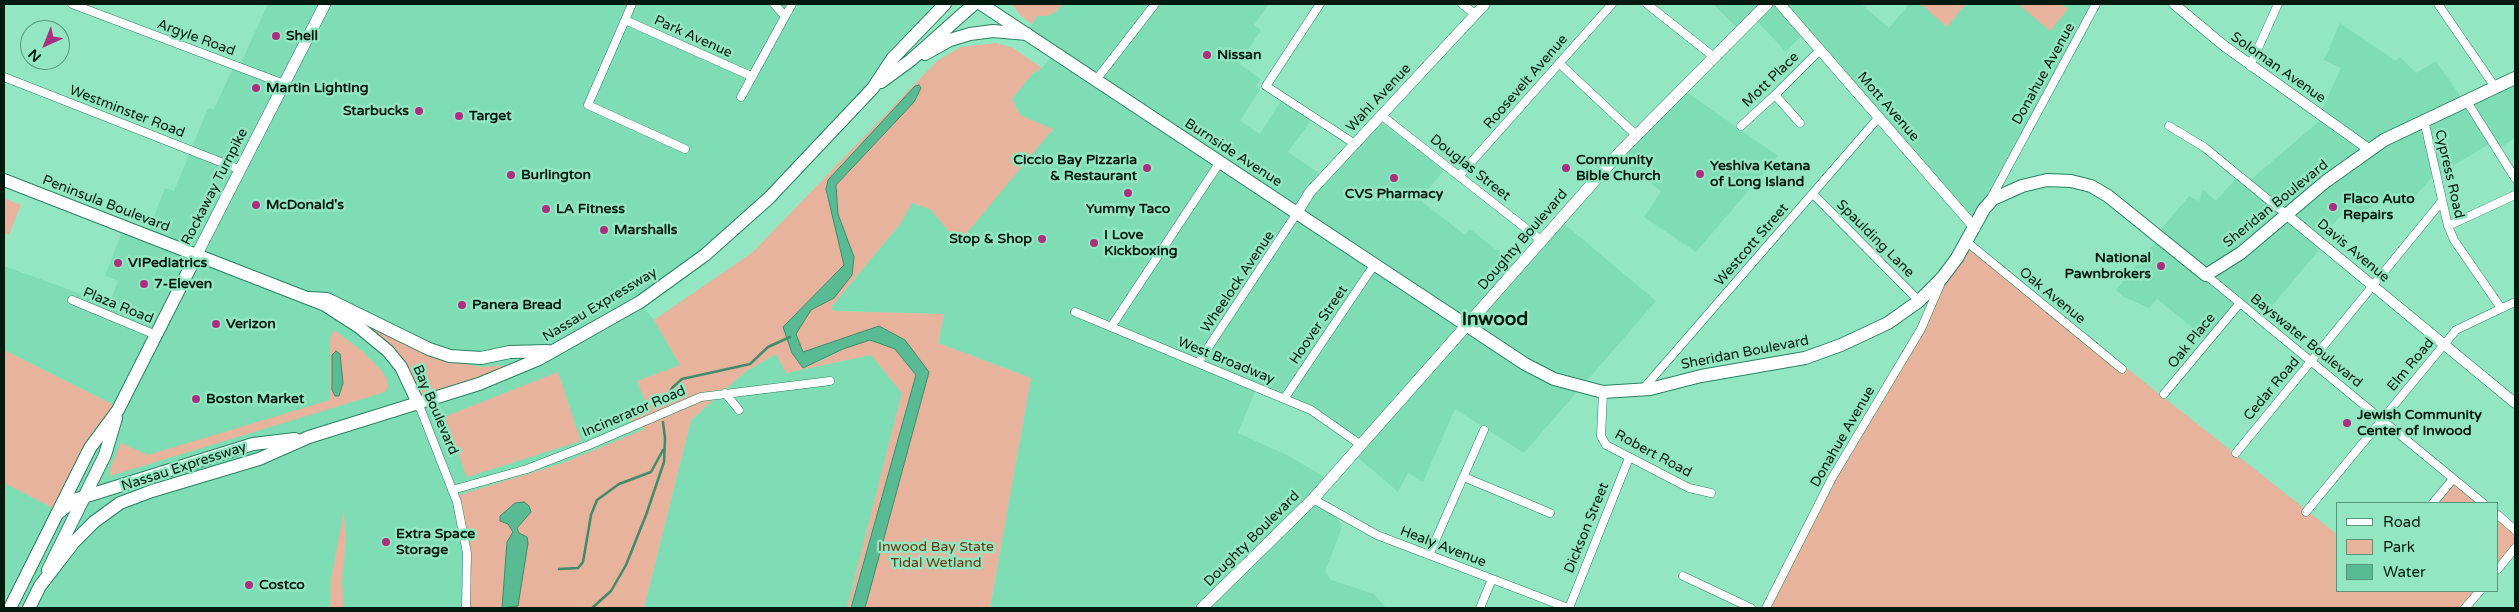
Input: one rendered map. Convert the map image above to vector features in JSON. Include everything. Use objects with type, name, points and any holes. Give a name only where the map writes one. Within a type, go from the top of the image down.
[{"type":"main road","name":"Rockaway Turnpike","points":[[10,608],[90,448],[118,410],[325,4]]},
{"type":"main road","name":"Nassau Expressway","points":[[40,586],[86,529],[120,504],[162,487],[258,459],[309,437],[479,384],[553,351],[640,302],[721,242],[784,183],[873,88],[892,59],[945,4]]},
{"type":"main road","name":"Nassau Expressway","points":[[873,88],[912,60],[974,4]]},
{"type":"main road","name":"Burnside Avenue","points":[[981,4],[1467,326]]},
{"type":"main road","name":"Doughty Boulevard","points":[[1202,608],[1313,499],[1636,135],[1767,4]]},
{"type":"main road","points":[[912,60],[950,40],[970,34],[993,31],[1027,34]]},
{"type":"main road","name":"Sheridan Boulevard","points":[[1467,326],[1541,373],[1561,381],[1603,392],[1643,389],[1701,376],[1805,358],[1841,345],[1888,323],[1919,301],[1942,278],[1967,242],[1984,209],[1993,199],[2004,192],[2047,180],[2071,181],[2091,186],[2108,196],[2206,275],[2241,253],[2325,182],[2370,150],[2424,120],[2515,78]]},
{"type":"main road","name":"Peninsula Boulevard","points":[[4,180],[196,256]]},
{"type":"main road","name":"Bay Boulevard","points":[[196,256],[309,298],[343,316],[388,351],[401,367],[419,404]]},
{"type":"main road","points":[[309,298],[328,298],[430,349],[450,356],[473,359],[510,352],[553,351]]},
{"type":"main road","name":"Rockaway Turnpike","points":[[29,608],[105,455],[118,410]]},
{"type":"main road","name":"Nassau Expressway","points":[[57,514],[69,503],[87,494],[253,444],[309,437]]},
{"type":"street","name":"Argyle Road","points":[[72,4],[284,84]]},
{"type":"street","points":[[632,4],[588,106],[685,149]]},
{"type":"street","points":[[774,4],[784,15]]},
{"type":"street","points":[[741,97],[784,15],[792,4]]},
{"type":"street","points":[[1096,80],[1155,4]]},
{"type":"street","points":[[1320,4],[1266,86],[1355,144]]},
{"type":"street","points":[[1462,4],[1475,14]]},
{"type":"street","name":"Wahl Avenue","points":[[1297,213],[1310,192],[1485,4]]},
{"type":"street","name":"Roosevelt Avenue","points":[[1459,176],[1612,4]]},
{"type":"street","points":[[1647,4],[1714,57]]},
{"type":"street","name":"Mott Avenue","points":[[1780,4],[1975,228]]},
{"type":"street","name":"Donahue Avenue","points":[[1984,209],[2096,4]]},
{"type":"street","name":"Soloman Avenue","points":[[2174,4],[2222,46],[2370,150]]},
{"type":"street","points":[[2438,4],[2495,87]]},
{"type":"street","points":[[2250,66],[2276,5]]},
{"type":"street","name":"Park Avenue","points":[[625,20],[751,76]]},
{"type":"street","name":"Mott Place","points":[[1741,126],[1775,96],[1819,51]]},
{"type":"street","points":[[1559,63],[1636,135]]},
{"type":"street","name":"Westminster Road","points":[[4,77],[241,170]]},
{"type":"street","points":[[1775,96],[1800,123]]},
{"type":"street","points":[[2466,100],[2515,178]]},
{"type":"street","name":"Douglas Street","points":[[1381,115],[1542,241]]},
{"type":"street","name":"Westcott Street","points":[[1643,389],[1879,117]]},
{"type":"street","name":"Cypress Road","points":[[2424,120],[2448,226],[2454,240],[2501,308]]},
{"type":"street","name":"Davis Avenue","points":[[2169,126],[2204,147],[2515,403]]},
{"type":"street","points":[[1111,327],[1220,162]]},
{"type":"street","name":"Spaulding Lane","points":[[1813,194],[1919,301]]},
{"type":"street","points":[[2448,226],[2515,196]]},
{"type":"street","name":"Cedar Road","points":[[2236,453],[2442,201]]},
{"type":"street","name":"Wheelock Avenue","points":[[1198,363],[1297,213]]},
{"type":"street","name":"Oak Avenue","points":[[1967,242],[2122,369]]},
{"type":"street","name":"Hoover Street","points":[[1284,399],[1374,265]]},
{"type":"street","name":"Bayswater Boulevard","points":[[2206,275],[2482,502]]},
{"type":"street","name":"Donahue Avenue","points":[[1766,608],[1832,478],[1921,329],[1942,278]]},
{"type":"street","name":"Plaza Road","points":[[72,300],[156,335]]},
{"type":"street","name":"Elm Road","points":[[2306,512],[2461,327],[2515,302]]},
{"type":"street","name":"Oak Place","points":[[2164,394],[2240,303]]},
{"type":"street","name":"West Broadway","points":[[1074,312],[1318,414],[1362,445]]},
{"type":"street","name":"Incinerator Road","points":[[452,490],[526,469],[705,396],[830,381]]},
{"type":"street","name":"Robert Road","points":[[1603,392],[1602,440],[1606,445],[1689,488],[1712,493]]},
{"type":"street","points":[[726,393],[739,410]]},
{"type":"street","name":"Bay Boulevard","points":[[419,404],[461,519],[467,553],[466,608]]},
{"type":"street","points":[[1430,555],[1484,430]]},
{"type":"street","name":"Dickson Street","points":[[1569,608],[1629,458]]},
{"type":"street","points":[[1464,477],[1550,513]]},
{"type":"street","points":[[2434,502],[2453,479]]},
{"type":"street","name":"Healy Avenue","points":[[1313,499],[1377,535],[1569,608]]},
{"type":"street","points":[[2499,516],[2515,530]]},
{"type":"street","points":[[2499,568],[2515,548]]},
{"type":"street","points":[[1683,576],[1751,608]]},
{"type":"street","points":[[1480,608],[1492,579]]},
{"type":"street","points":[[2465,608],[2479,592]]},
{"type":"shaded area","points":[[268,4],[945,4],[725,238],[639,302],[654,320],[680,365],[648,408],[628,418],[645,429],[563,463],[456,496],[467,529],[471,608],[4,608],[4,483],[57,510],[118,407],[4,350],[4,266],[109,304],[118,281],[105,276],[124,226],[147,235],[165,188],[174,191],[208,108],[214,109],[233,68],[238,69]],"holes":[[[360,317],[432,354],[460,363],[481,367],[519,364],[426,401],[403,361]]]},
{"type":"shaded area","points":[[1062,4],[1269,4],[1254,25],[1261,30],[1239,64],[1261,79],[1256,86],[1260,90],[1240,121],[1260,134],[1282,99],[1313,118],[1288,152],[1323,176],[1376,118],[1444,170],[1420,200],[1465,235],[1470,229],[1518,267],[1561,221],[1656,301],[1524,453],[1455,409],[1423,482],[1408,473],[1398,492],[1354,454],[1360,448],[1315,416],[1256,389],[1238,433],[1289,456],[1331,481],[1316,498],[1332,509],[1342,527],[1325,572],[1331,580],[1374,594],[1386,608],[990,608],[1031,378],[938,343],[944,314],[837,311],[832,310],[832,306],[900,224],[912,203],[930,209],[955,238],[1053,130],[1020,115],[1011,99],[1033,73],[1042,68],[1055,53],[1027,33],[1037,16],[1057,11]]},
{"type":"shaded area","points":[[1713,4],[1764,4],[1738,29]]},
{"type":"shaded area","points":[[1770,4],[1776,4],[1802,35],[1786,52],[1755,19]]},
{"type":"shaded area","points":[[1780,4],[1861,4],[1889,28],[1909,4],[2091,4],[1975,228]]},
{"type":"shaded area","points":[[2340,23],[2396,61],[2400,57],[2416,73],[2436,61],[2463,100],[2515,76],[2515,138],[2498,149],[2493,142],[2437,175],[2436,172],[2406,207],[2390,194],[2355,218],[2345,210],[2320,241],[2324,244],[2261,319],[2239,302],[2208,340],[2157,299],[2149,308],[2124,297],[2116,290],[2160,237],[2157,234],[2189,196],[2199,201],[2203,189],[2216,201],[2239,175],[2248,182],[2324,117],[2320,114],[2341,68],[2324,60]]},
{"type":"shaded area","name":"Yeshiva Ketana of Long Island","points":[[1682,89],[1778,156],[1696,252],[1644,217],[1661,191],[1615,157]]},
{"type":"shaded area","points":[[776,354],[786,373],[871,355],[902,393],[847,608],[644,608],[691,420],[745,372]]},
{"type":"green space","points":[[1012,4],[1062,4],[1057,11],[1047,16],[1037,16],[1032,24],[1020,15]]},
{"type":"green space","points":[[1921,4],[1966,4],[1947,27]]},
{"type":"green space","points":[[2018,4],[2061,4],[2068,9],[2050,31]]},
{"type":"green space","name":"Inwood Bay State Tidal Wetland","points":[[996,43],[1013,48],[1042,68],[1033,73],[1012,99],[1020,115],[1053,129],[961,240],[955,238],[930,209],[912,203],[900,224],[832,306],[832,310],[837,311],[944,314],[938,343],[1031,378],[990,608],[865,608],[929,372],[879,326],[803,352],[796,334],[811,310],[834,298],[854,257],[838,214],[836,185],[914,102],[921,88],[919,85],[915,86],[833,174],[826,189],[844,265],[783,327],[792,353],[819,362],[843,349],[870,340],[895,349],[916,375],[850,608],[847,608],[902,393],[871,355],[786,373],[776,354],[745,372],[691,420],[644,608],[471,608],[467,529],[456,496],[563,463],[645,429],[627,419],[648,408],[637,381],[680,365],[654,320],[753,252],[937,61],[961,47]]},
{"type":"green space","points":[[4,198],[21,205],[9,235],[4,233]]},
{"type":"green space","points":[[1967,242],[2336,533],[2336,592],[2479,592],[2465,608],[1766,608],[1786,564],[1926,319],[1942,278]]},
{"type":"green space","points":[[358,315],[432,354],[460,363],[481,367],[521,364],[426,401],[403,361]]},
{"type":"green space","points":[[334,330],[362,351],[381,370],[387,379],[388,388],[385,392],[110,476],[110,469],[121,443],[148,455],[330,400],[330,339]]},
{"type":"green space","points":[[4,350],[118,407],[57,510],[4,483]]},
{"type":"green space","points":[[558,372],[581,441],[467,477],[444,417]]},
{"type":"green space","points":[[2452,477],[2483,502],[2431,502]]},
{"type":"green space","points":[[344,510],[346,541],[342,582],[344,608],[330,608],[331,579]]},
{"type":"green space","points":[[2499,516],[2515,530],[2515,549],[2499,568]]},
{"type":"water","points":[[919,85],[921,88],[914,102],[836,185],[838,214],[854,257],[852,275],[834,298],[811,310],[796,334],[803,352],[879,326],[905,340],[929,372],[865,608],[851,608],[916,375],[895,349],[870,340],[843,349],[803,368],[792,353],[783,327],[844,265],[826,189],[828,180],[915,86]]},
{"type":"water","points":[[336,351],[340,354],[343,383],[339,396],[335,396],[332,390],[332,355]]},
{"type":"water","points":[[524,502],[529,506],[531,512],[517,528],[519,533],[527,537],[528,543],[518,606],[502,608],[507,542],[513,532],[508,524],[500,521],[500,516],[515,503]]},
{"type":"waterway","points":[[665,403],[672,388],[682,379],[750,364],[768,347],[790,337]]},
{"type":"waterway","points":[[592,608],[611,591],[626,565],[646,515],[664,462],[665,438],[663,422]]},
{"type":"waterway","points":[[559,569],[578,568],[583,562],[591,515],[597,500],[619,484],[651,472],[663,450]]},
{"type":"place","name":"Shell","points":[[276,36]]},
{"type":"place","name":"Nissan","points":[[1207,55]]},
{"type":"place","name":"Martin Lighting","points":[[256,88]]},
{"type":"place","name":"Starbucks","points":[[419,111]]},
{"type":"place","name":"Target","points":[[459,116]]},
{"type":"place","name":"Ciccio Bay Pizzaria & Restaurant","points":[[1147,168]]},
{"type":"place","name":"Community Bible Church","points":[[1566,168]]},
{"type":"place","name":"Yeshiva Ketana of Long Island","points":[[1700,174]]},
{"type":"place","name":"Burlington","points":[[511,175]]},
{"type":"place","name":"CVS Pharmacy","points":[[1394,178]]},
{"type":"place","name":"Yummy Taco","points":[[1128,193]]},
{"type":"place","name":"McDonald's","points":[[256,205]]},
{"type":"place","name":"Flaco Auto Repairs","points":[[2333,207]]},
{"type":"place","name":"LA Fitness","points":[[546,209]]},
{"type":"place","name":"Marshalls","points":[[604,230]]},
{"type":"place","name":"Stop & Shop","points":[[1042,239]]},
{"type":"place","name":"I Love Kickboxing","points":[[1094,243]]},
{"type":"place","name":"VIPediatrics","points":[[118,263]]},
{"type":"place","name":"National Pawnbrokers","points":[[2161,266]]},
{"type":"place","name":"7-Eleven","points":[[144,284]]},
{"type":"place","name":"Panera Bread","points":[[462,305]]},
{"type":"place","name":"Verizon","points":[[216,324]]},
{"type":"place","name":"Boston Market","points":[[196,399]]},
{"type":"place","name":"Jewish Community Center of Inwood","points":[[2347,423]]},
{"type":"place","name":"Extra Space Storage","points":[[386,542]]},
{"type":"place","name":"Costco","points":[[249,585]]},
{"type":"district","name":"Inwood","points":[[1495,320]]}]
